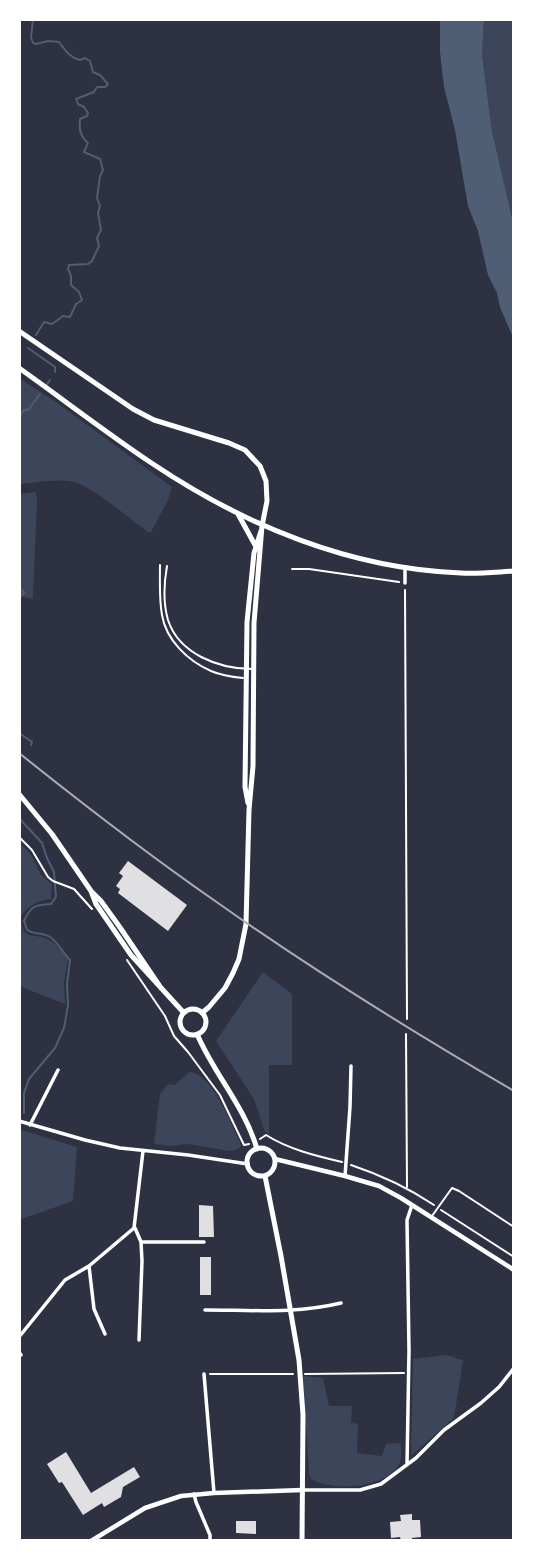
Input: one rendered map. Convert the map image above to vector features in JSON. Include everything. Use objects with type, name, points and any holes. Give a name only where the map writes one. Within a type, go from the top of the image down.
[{"type":"main road","points":[[19,331],[133,409],[154,420],[229,443],[244,450],[260,466],[267,502],[262,526],[249,669]]},
{"type":"main road","points":[[19,368],[153,465],[205,497],[262,526],[304,542],[405,568],[461,573],[514,571]]},
{"type":"main road","points":[[238,514],[255,546]]},
{"type":"main road","points":[[202,1013],[225,988],[239,959],[246,924],[249,810],[245,787],[249,679],[247,622],[255,546],[262,526]]},
{"type":"main road","points":[[19,794],[41,819],[131,955],[184,1013]]},
{"type":"main road","points":[[195,1010],[202,1013],[205,1017],[204,1029],[197,1034],[182,1030],[180,1021],[184,1013],[195,1010]]},
{"type":"main road","points":[[197,1034],[234,1100],[257,1149]]},
{"type":"main road","points":[[257,1149],[268,1150],[275,1159],[273,1169],[265,1176]]},
{"type":"main road","points":[[257,1149],[250,1156],[249,1168],[254,1174],[265,1176]]},
{"type":"main road","points":[[265,1176],[299,1360],[303,1415],[302,1541]]},
{"type":"street","points":[[405,568],[405,583]]},
{"type":"street","points":[[345,1175],[351,1107],[351,1066]]},
{"type":"street","points":[[30,1125],[58,1070]]},
{"type":"street","points":[[19,1121],[120,1148],[248,1164]]},
{"type":"street","points":[[139,1340],[142,1261],[141,1242],[134,1228],[144,1151]]},
{"type":"street","points":[[275,1159],[345,1175],[379,1186],[514,1270]]},
{"type":"street","points":[[407,1465],[407,1220],[412,1205]]},
{"type":"street","points":[[19,1337],[65,1280],[89,1266],[134,1228]]},
{"type":"street","points":[[141,1242],[204,1242]]},
{"type":"street","points":[[89,1266],[94,1309],[105,1334]]},
{"type":"street","points":[[205,1310],[291,1311],[341,1303]]},
{"type":"street","points":[[91,1541],[145,1508],[194,1494],[370,1488],[390,1478],[444,1430],[481,1404],[514,1368]]},
{"type":"street","points":[[204,1374],[214,1493]]},
{"type":"street","points":[[194,1494],[210,1541]]},
{"type":"lane","points":[[160,565],[161,613],[167,632],[177,646],[194,662],[213,672],[249,679]]},
{"type":"lane","points":[[167,566],[165,608],[175,634],[188,649],[205,659],[225,666],[249,669]]},
{"type":"lane","points":[[431,1217],[452,1188],[514,1227]]},
{"type":"path","points":[[292,569],[405,583],[407,1019]]},
{"type":"path","points":[[19,837],[32,850],[48,877],[74,889],[92,910]]},
{"type":"path","points":[[122,953],[165,1016],[174,1037],[220,1095],[244,1145]]},
{"type":"path","points":[[406,1034],[407,1188]]},
{"type":"path","points":[[266,1135],[286,1145]]},
{"type":"path","points":[[305,1374],[408,1373]]},
{"type":"path","points":[[204,1374],[293,1374]]},
{"type":"shaded area","points":[[440,19],[484,19],[482,55],[492,131],[514,227],[514,340],[488,275],[478,231],[468,206],[455,130],[444,87]]},
{"type":"shaded area","points":[[484,19],[514,19],[514,227],[492,131],[482,55]]},
{"type":"shaded area","points":[[19,378],[172,487],[151,532],[78,483],[57,480],[19,484]]},
{"type":"shaded area","points":[[36,492],[33,599],[19,596],[19,494]]},
{"type":"shaded area","points":[[19,842],[32,856],[41,875],[52,884],[51,899],[34,904],[21,916],[28,935],[50,940],[68,958],[64,982],[65,1004],[19,986]]},
{"type":"shaded area","points":[[263,972],[292,994],[292,1065],[269,1065],[269,1134],[265,1132],[254,1099],[216,1041]]},
{"type":"shaded area","points":[[189,1072],[197,1074],[212,1089],[240,1142],[238,1149],[230,1151],[187,1144],[154,1144],[160,1094],[168,1084],[175,1085]]},
{"type":"shaded area","points":[[19,1129],[77,1147],[73,1201],[19,1220]]},
{"type":"shaded area","points":[[446,1355],[463,1360],[454,1418],[411,1456],[413,1359]]},
{"type":"shaded area","points":[[303,1376],[323,1378],[329,1406],[352,1406],[351,1423],[358,1424],[357,1453],[382,1456],[386,1444],[401,1443],[400,1463],[392,1473],[358,1486],[333,1486],[312,1480],[309,1474]]},
{"type":"building","points":[[128,861],[187,905],[168,931],[118,893],[120,889],[116,886],[123,876],[119,873]]},
{"type":"building","points":[[199,1205],[213,1206],[214,1237],[199,1237]]},
{"type":"building","points":[[200,1257],[211,1257],[211,1295],[200,1295]]},
{"type":"building","points":[[66,1452],[91,1493],[134,1467],[140,1477],[123,1487],[121,1497],[104,1507],[102,1503],[83,1515],[47,1464]]},
{"type":"building","points":[[412,1514],[412,1520],[420,1520],[421,1537],[412,1538],[412,1541],[401,1541],[400,1537],[391,1538],[390,1522],[401,1521],[400,1515]]},
{"type":"building","points":[[236,1521],[256,1521],[256,1534],[236,1533]]},
{"type":"waterway","points":[[33,19],[33,43],[59,42],[73,57],[90,61],[93,72],[108,84],[76,99],[88,113],[80,119],[81,132],[88,143],[84,152],[100,159],[103,170],[97,198],[100,206],[98,213],[101,230],[97,238],[99,246],[88,264],[69,265],[71,285],[79,292],[82,300],[76,304],[70,317],[63,316],[52,324],[44,322],[36,335]]},
{"type":"waterway","points":[[28,348],[55,367],[55,372]]},
{"type":"waterway","points":[[47,384],[50,380]]},
{"type":"waterway","points":[[19,418],[40,394]]},
{"type":"waterway","points":[[19,586],[24,593],[19,598]]},
{"type":"waterway","points":[[19,733],[32,742],[31,745]]},
{"type":"waterway","points":[[19,818],[42,843],[54,872],[56,897],[51,904],[31,909],[24,921],[27,930],[50,937],[70,960],[64,1028],[55,1048],[29,1079],[24,1093],[24,1113]]},
{"type":"railway","points":[[19,753],[142,849],[254,928],[364,1000],[514,1091]]}]
